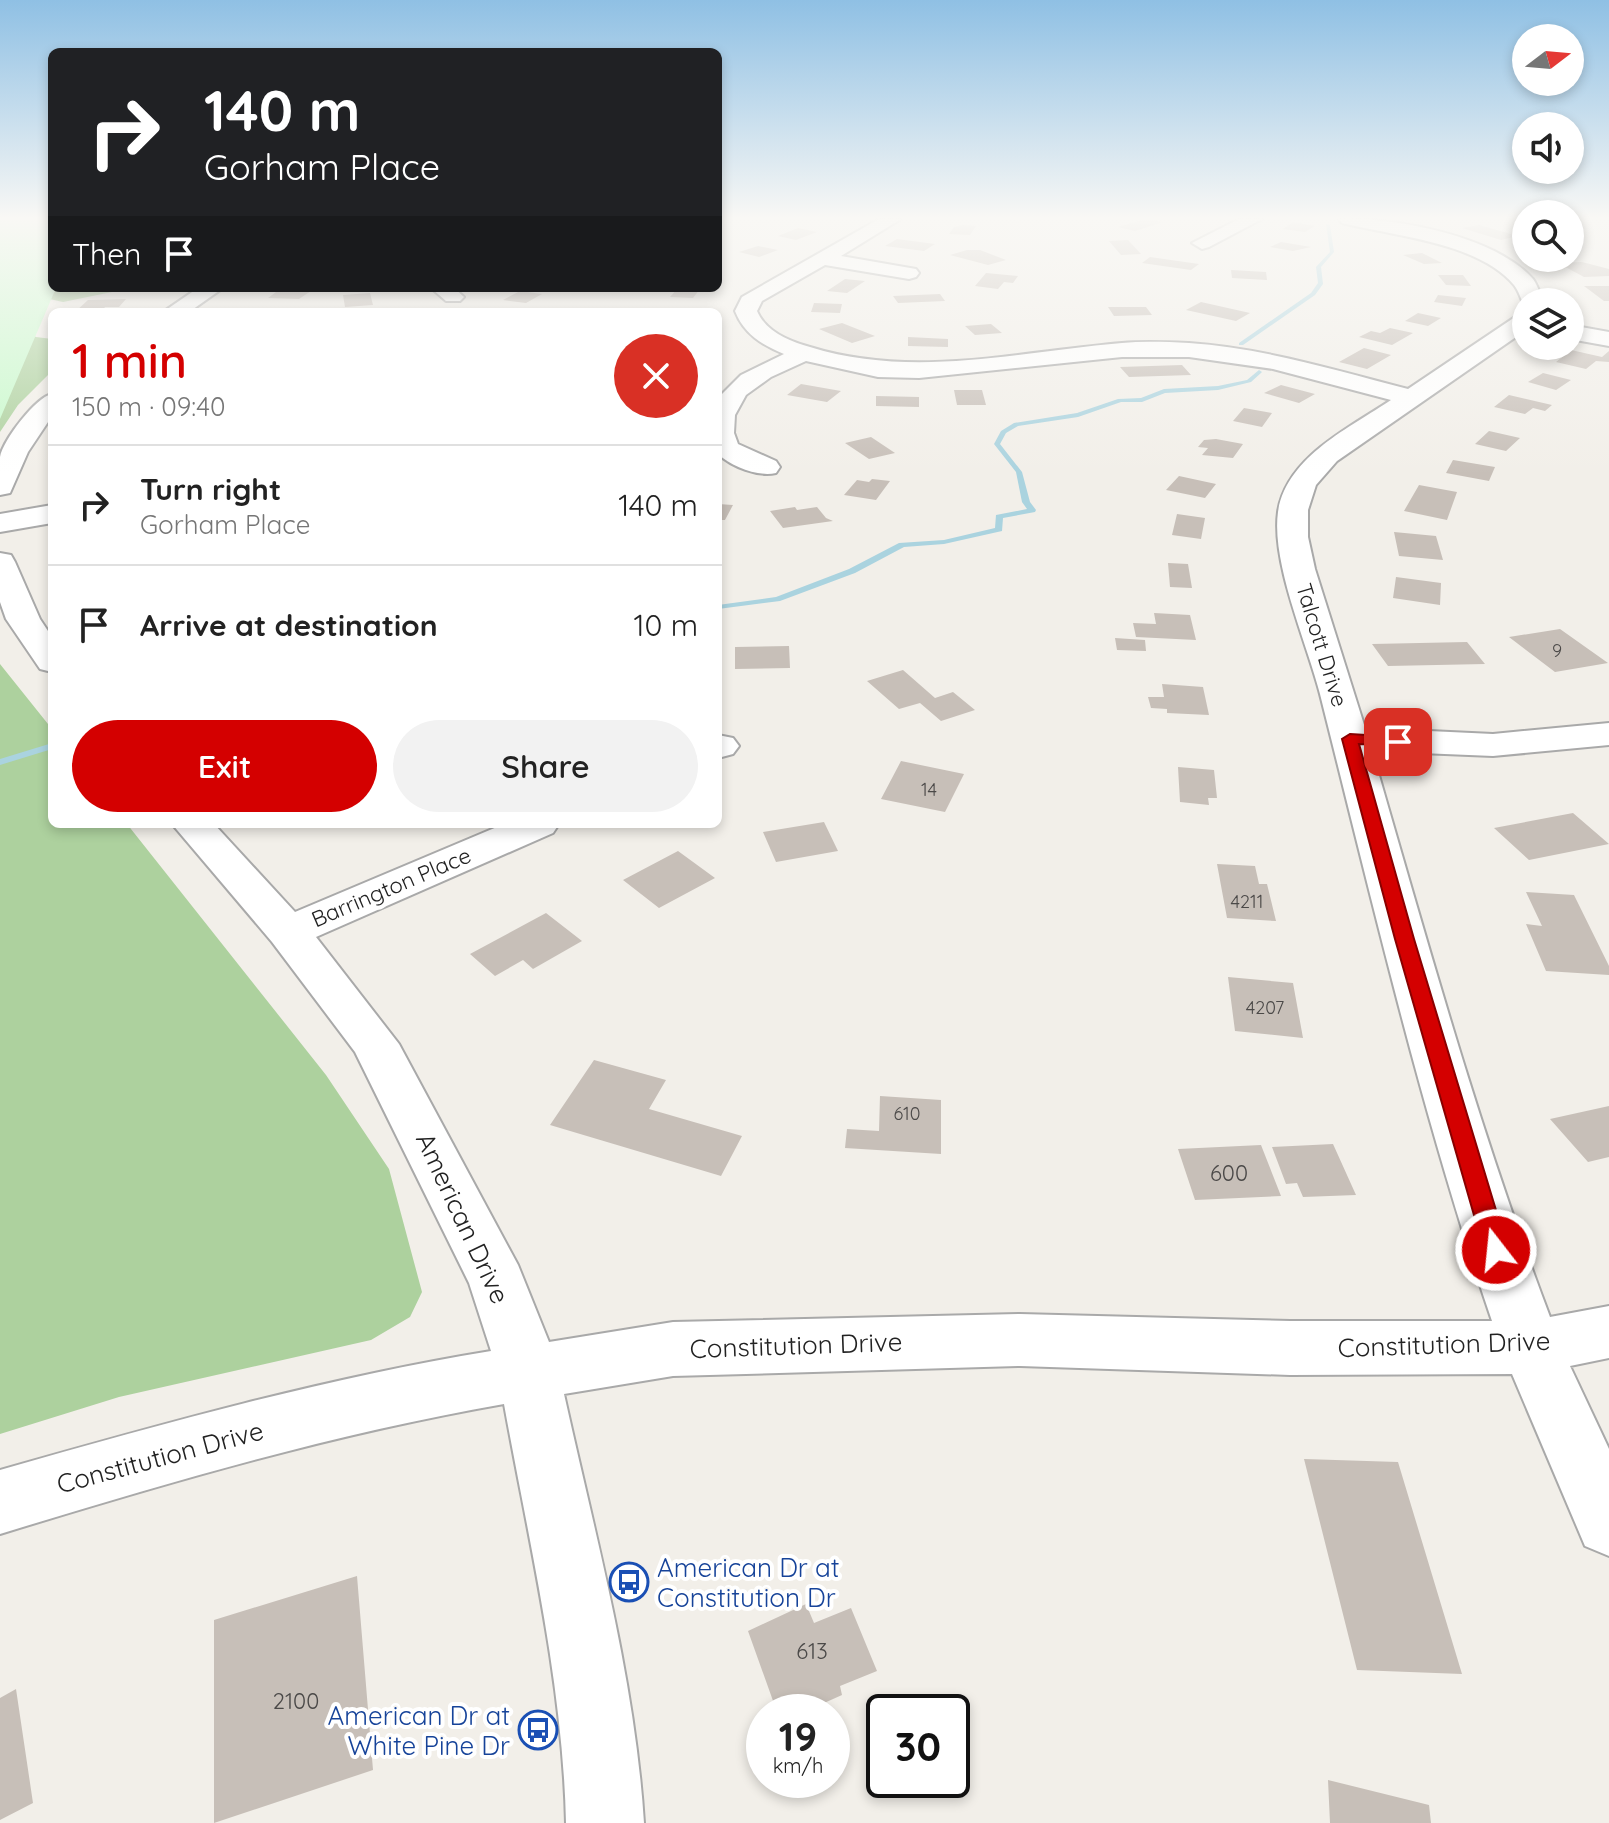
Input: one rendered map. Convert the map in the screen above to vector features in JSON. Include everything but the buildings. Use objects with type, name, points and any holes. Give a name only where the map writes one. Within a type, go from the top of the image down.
[{"type":"street","points":[[749,304],[746,311],[755,329],[804,354],[867,367],[954,371],[1125,349],[1192,350],[1277,364],[1409,397]]},
{"type":"street","name":"Talcott Drive","points":[[1512,327],[1327,455],[1303,483],[1293,510],[1293,537],[1299,569],[1350,739],[1404,939],[1496,1250],[1531,1347],[1609,1523]]},
{"type":"street","points":[[1584,335],[1609,339]]},
{"type":"street","points":[[722,415],[735,393],[753,377],[804,354]]},
{"type":"street","points":[[0,487],[8,463],[22,439],[48,406]]},
{"type":"street","points":[[722,436],[730,452],[766,467]]},
{"type":"street","points":[[0,523],[48,515]]},
{"type":"street","points":[[0,562],[23,619],[48,656]]},
{"type":"street","points":[[1350,739],[1493,745],[1609,734]]},
{"type":"street","name":"American Drive","points":[[196,828],[288,932],[375,1044],[401,1088],[498,1282],[529,1373],[579,1623],[603,1777],[605,1823]]},
{"type":"street","name":"Barrington Place","points":[[288,932],[530,828]]},
{"type":"street","name":"Constitution Drive","points":[[0,1502],[209,1440],[431,1389],[673,1349],[772,1344],[1020,1340],[1290,1348],[1531,1347],[1609,1332]]},
{"type":"green space","points":[[0,304],[41,304],[22,330],[48,338],[48,375],[18,405],[0,432]]},
{"type":"green space","points":[[0,304],[49,304],[0,419]]},
{"type":"green space","points":[[0,664],[48,724],[48,828],[130,828],[326,1075],[389,1169],[422,1292],[410,1317],[371,1340],[119,1397],[0,1434]]},
{"type":"waterway","points":[[1241,344],[1298,304]]},
{"type":"waterway","points":[[722,606],[777,599],[852,571],[902,545],[944,542],[999,529],[999,517],[1032,510],[1026,502],[1019,472],[997,444],[1003,432],[1016,424],[1078,415],[1120,400],[1142,400],[1164,391],[1218,388],[1249,381],[1259,372]]},
{"type":"waterway","points":[[0,762],[48,747]]},
{"type":"place","name":"American Dr at Constitution Dr","points":[[629,1582]]},
{"type":"place","name":"American Dr at White Pine Dr","points":[[538,1730]]},
{"type":"route","points":[[1398,742],[1350,739],[1404,939],[1496,1250]]}]
